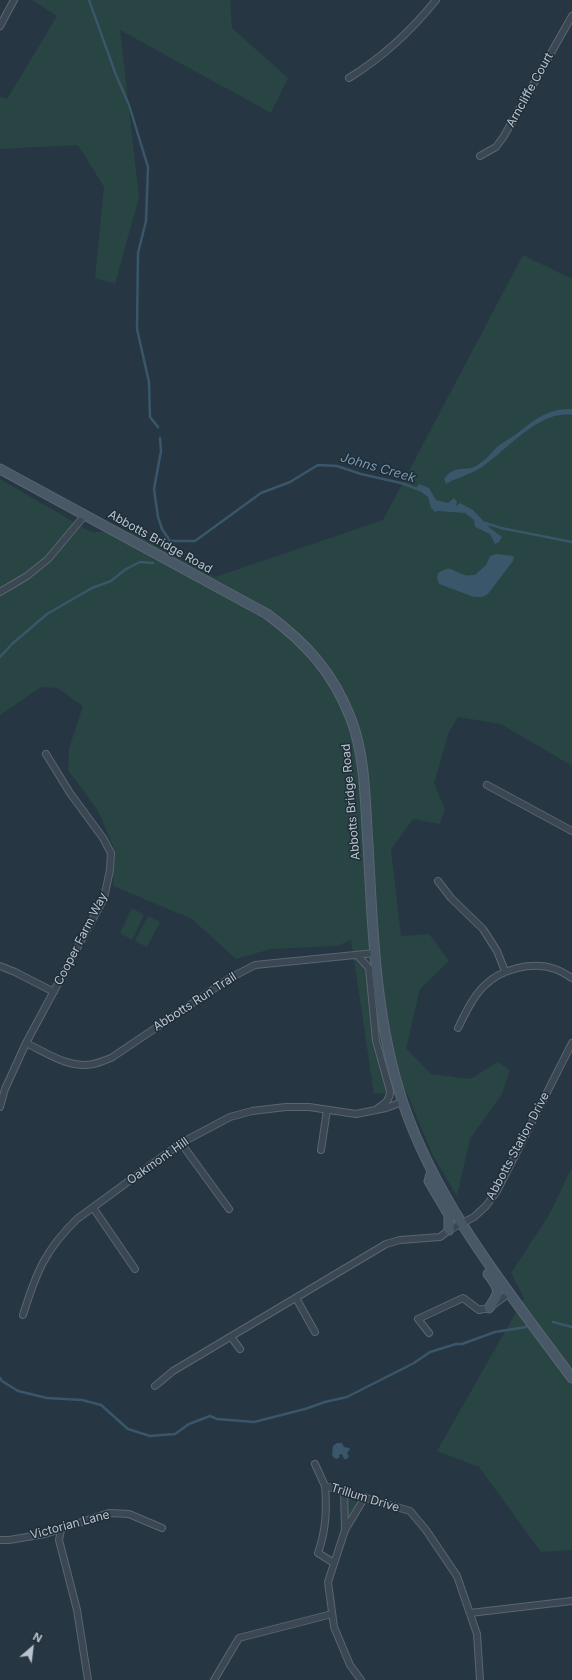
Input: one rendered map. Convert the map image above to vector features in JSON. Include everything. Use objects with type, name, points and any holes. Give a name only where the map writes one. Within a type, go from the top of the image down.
[{"type":"main road","name":"Abbotts Bridge Road","points":[[0,469],[267,614],[291,632],[312,653],[327,672],[346,706],[359,747],[364,788],[375,953],[383,1027],[402,1102],[415,1138],[461,1225],[572,1378]]},
{"type":"main road","name":"Abbotts Bridge Road","points":[[432,1171],[429,1181],[449,1215],[449,1230]]},
{"type":"main road","name":"Abbotts Bridge Road","points":[[479,1251],[476,1253],[477,1258],[492,1278],[498,1290],[498,1295],[489,1308]]},
{"type":"street","points":[[0,26],[14,0]]},
{"type":"street","points":[[349,78],[370,65],[404,36],[435,0]]},
{"type":"street","name":"Arncliffe Court","points":[[480,156],[496,147],[504,136],[572,16]]},
{"type":"street","points":[[0,592],[27,576],[48,559],[85,515]]},
{"type":"street","name":"Cooper Farm Way","points":[[0,1107],[2,1088],[104,898],[110,870],[111,853],[103,838],[70,793],[46,754]]},
{"type":"street","points":[[487,785],[572,831]]},
{"type":"street","points":[[438,881],[451,898],[483,929],[497,951],[505,971]]},
{"type":"street","name":"Abbotts Run Trail","points":[[26,1043],[64,1062],[78,1065],[92,1064],[111,1058],[230,978],[255,966],[375,953]]},
{"type":"street","points":[[357,955],[369,968],[376,1041],[390,1091],[388,1101],[374,1111]]},
{"type":"street","points":[[0,966],[54,992]]},
{"type":"street","points":[[458,1028],[471,1002],[484,986],[505,971],[533,966],[545,967],[556,970],[572,978]]},
{"type":"street","name":"Abbotts Station Drive","points":[[155,1386],[173,1371],[386,1244],[400,1240],[440,1237],[449,1230],[474,1217],[486,1206],[497,1191],[572,1043]]},
{"type":"street","name":"Oakmont Hill","points":[[23,1316],[31,1288],[46,1256],[65,1231],[77,1219],[94,1209],[181,1143],[230,1117],[252,1111],[286,1107],[310,1107],[356,1114],[374,1111],[402,1102]]},
{"type":"street","points":[[321,1150],[327,1110]]},
{"type":"street","points":[[181,1143],[229,1209]]},
{"type":"street","points":[[94,1209],[135,1269]]},
{"type":"street","points":[[489,1308],[509,1293]]},
{"type":"street","points":[[296,1298],[315,1332]]},
{"type":"street","points":[[429,1333],[418,1320],[463,1298],[479,1310],[489,1308],[502,1301],[508,1300],[517,1303]]},
{"type":"street","points":[[231,1337],[240,1349]]},
{"type":"street","name":"Trillum Drive","points":[[315,1464],[325,1486],[410,1511],[442,1552],[457,1576],[477,1634],[479,1678]]},
{"type":"street","points":[[325,1486],[327,1510],[324,1537],[318,1553],[334,1563]]},
{"type":"street","points":[[344,1491],[345,1530]]},
{"type":"street","points":[[362,1680],[350,1665],[334,1627],[328,1582],[345,1530],[364,1497]]},
{"type":"street","name":"Victorian Lane","points":[[0,1540],[45,1534],[61,1530],[98,1516],[120,1513],[138,1517],[162,1528]]},
{"type":"street","points":[[61,1530],[59,1540],[77,1610],[88,1680]]},
{"type":"street","points":[[470,1613],[572,1601]]},
{"type":"street","points":[[214,1680],[239,1638],[332,1614]]},
{"type":"green space","points":[[32,0],[230,0],[232,28],[288,78],[271,113],[120,30],[139,197],[115,284],[95,278],[104,187],[78,145],[0,149],[0,97],[7,99],[57,16]]},
{"type":"green space","points":[[523,255],[572,279],[572,766],[501,724],[458,717],[449,732],[434,783],[445,809],[440,824],[413,819],[391,850],[401,936],[429,934],[449,961],[420,989],[406,1048],[431,1074],[470,1079],[498,1062],[510,1070],[502,1094],[470,1139],[457,1196],[433,1156],[406,1091],[374,1094],[351,940],[337,946],[271,949],[236,959],[192,919],[113,886],[114,848],[98,811],[68,770],[69,748],[83,706],[57,688],[41,687],[0,715],[0,479],[91,532],[131,532],[215,577],[383,520]]},
{"type":"green space","points":[[132,908],[144,915],[132,940],[120,933]]},
{"type":"green space","points":[[148,916],[160,922],[147,947],[135,941]]},
{"type":"green space","points":[[572,1167],[572,1550],[541,1552],[479,1467],[437,1451],[524,1298],[511,1273],[549,1215]]},
{"type":"green space","points":[[353,1497],[357,1503],[347,1522],[347,1498]]},
{"type":"water","points":[[563,409],[572,409],[572,415],[560,415],[536,425],[482,467],[446,484],[444,479],[448,474],[457,469],[470,468],[479,464],[497,447],[534,420],[548,413]]},
{"type":"water","points":[[419,484],[429,488],[436,500],[448,503],[454,498],[457,502],[456,506],[460,503],[473,510],[490,528],[502,537],[499,542],[495,544],[490,534],[475,527],[474,520],[465,513],[435,512],[431,508],[428,497],[416,488]]},
{"type":"water","points":[[496,554],[514,556],[513,561],[488,594],[482,597],[474,597],[439,584],[437,578],[438,573],[443,570],[449,569],[460,574],[475,575],[486,565],[490,556]]},
{"type":"water","points":[[337,1443],[342,1443],[344,1447],[350,1449],[347,1453],[349,1456],[347,1459],[344,1459],[342,1454],[339,1455],[340,1457],[337,1459],[332,1455],[333,1446]]},
{"type":"waterway","points":[[89,0],[116,75],[129,105],[148,167],[146,221],[138,253],[137,329],[149,382],[150,417],[158,427]]},
{"type":"waterway","points":[[160,438],[161,451],[154,489],[158,517],[162,529],[170,541]]},
{"type":"waterway","name":"Johns Creek","points":[[170,541],[195,541],[261,493],[290,482],[318,465],[337,466],[361,474],[401,483],[420,490]]},
{"type":"waterway","name":"Johns Creek","points":[[485,523],[501,528],[572,542]]},
{"type":"waterway","name":"Johns Creek","points":[[167,546],[170,541]]},
{"type":"waterway","name":"Johns Creek","points":[[0,657],[12,644],[47,614],[92,588],[111,581],[126,569],[140,562],[153,563]]},
{"type":"waterway","points":[[553,1322],[572,1327]]},
{"type":"waterway","points":[[0,1378],[2,1381],[18,1391],[47,1398],[82,1400],[101,1405],[128,1429],[150,1436],[175,1434],[189,1424],[210,1416],[217,1419],[254,1422],[347,1397],[414,1363],[430,1352],[456,1344],[462,1344],[495,1332],[526,1327]]}]
